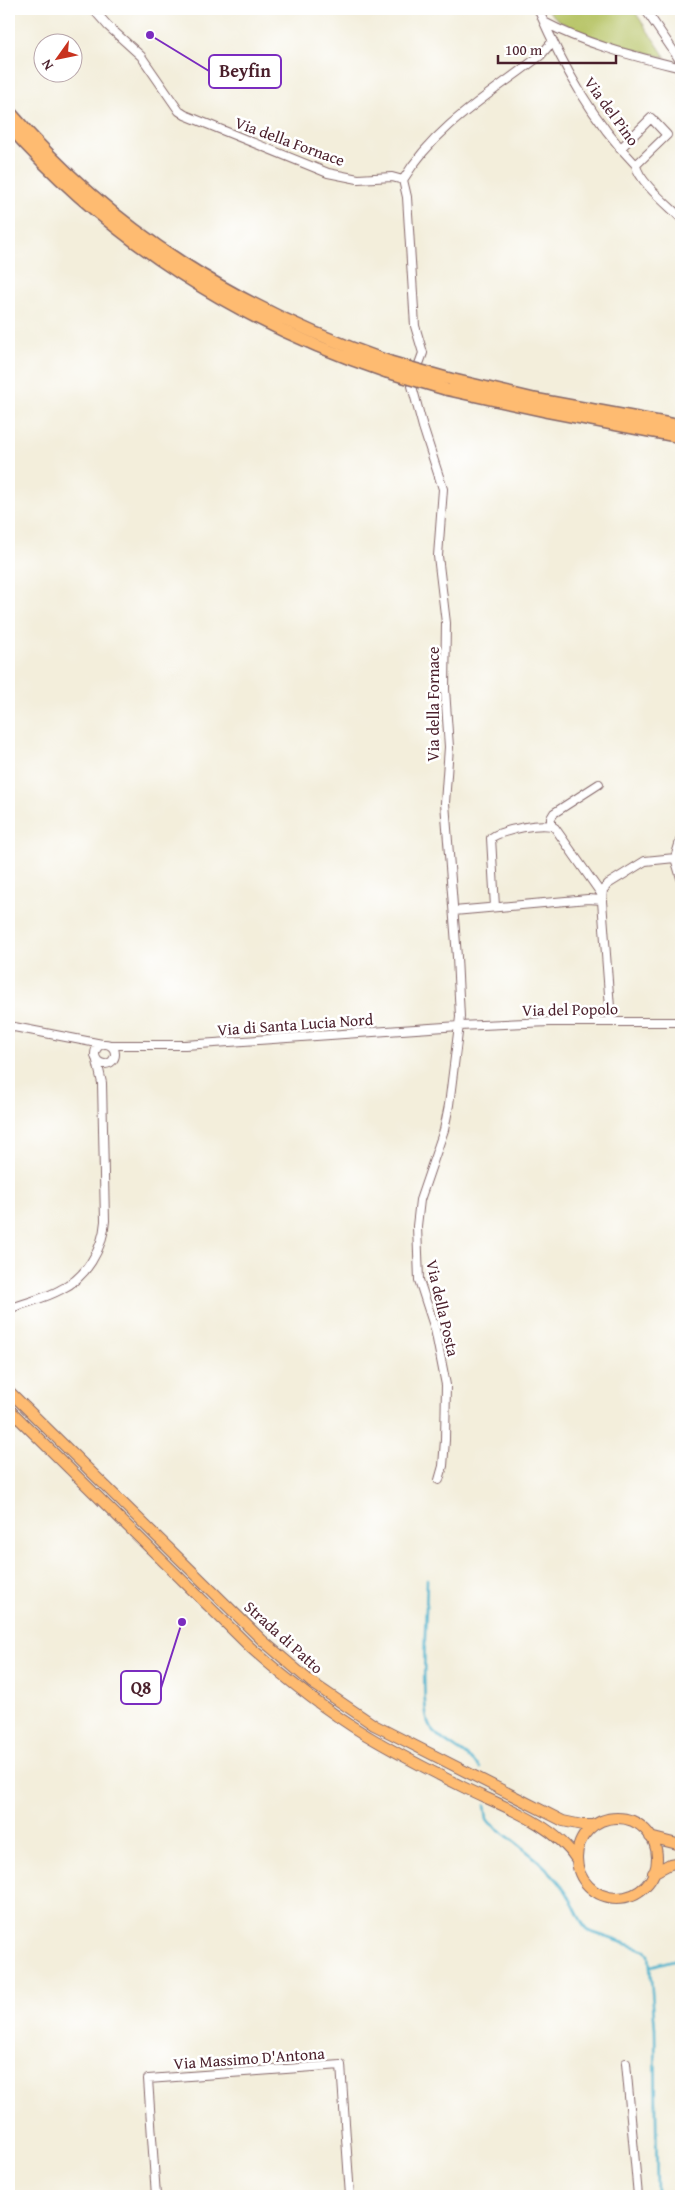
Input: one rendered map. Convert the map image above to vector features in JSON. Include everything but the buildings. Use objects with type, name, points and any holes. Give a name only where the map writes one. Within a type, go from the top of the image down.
[{"type":"highway","points":[[9,110],[58,164],[130,226],[166,253],[218,285],[275,316],[389,367]]},
{"type":"highway","points":[[9,126],[36,156],[91,208],[177,272],[209,293],[279,330],[336,355],[389,367],[518,406],[681,437]]},
{"type":"highway","points":[[448,384],[681,426]]},
{"type":"main road","name":"Strada di Patto","points":[[9,1391],[262,1640],[317,1686],[382,1729],[563,1822],[594,1825],[608,1818],[624,1818],[639,1825],[650,1837],[681,1845]]},
{"type":"main road","name":"Strada di Patto","points":[[9,1410],[251,1648],[284,1677],[367,1736],[422,1767],[543,1827],[564,1844],[577,1860],[581,1875],[590,1887],[610,1897],[625,1897],[639,1891],[653,1873],[670,1864],[681,1862]]},
{"type":"main road","points":[[577,1860],[581,1840],[594,1825]]},
{"type":"main road","points":[[650,1837],[656,1855],[653,1873]]},
{"type":"street","name":"Via della Fornace","points":[[93,9],[108,26],[141,56],[179,111],[185,115],[328,172],[358,179],[392,177],[403,180]]},
{"type":"street","name":"Via del Pino","points":[[538,9],[552,42],[588,106],[620,149],[636,165],[637,171],[643,179],[681,218]]},
{"type":"street","points":[[645,9],[681,62]]},
{"type":"street","points":[[544,22],[566,34],[624,54],[681,68]]},
{"type":"street","points":[[419,364],[423,353],[415,326],[406,197],[403,180],[421,152],[446,126],[541,56],[552,42]]},
{"type":"street","points":[[620,149],[651,118],[667,135],[636,165]]},
{"type":"street","name":"Via della Fornace","points":[[412,386],[423,427],[444,489],[438,556],[446,623],[444,689],[449,747],[445,803],[454,911],[459,1026]]},
{"type":"street","points":[[599,784],[554,813],[551,818],[551,824],[559,832],[602,897]]},
{"type":"street","points":[[495,907],[490,838],[500,833],[551,824]]},
{"type":"street","points":[[681,838],[675,858],[681,878]]},
{"type":"street","points":[[611,1021],[602,897],[608,884],[645,861],[675,858]]},
{"type":"street","points":[[454,911],[602,897]]},
{"type":"street","name":"Via del Popolo","points":[[459,1026],[611,1021],[681,1022]]},
{"type":"street","name":"Via di Santa Lucia Nord","points":[[9,1026],[106,1044],[185,1046],[459,1026]]},
{"type":"street","name":"Via della Posta","points":[[439,1480],[443,1466],[445,1440],[446,1385],[435,1329],[420,1280],[417,1226],[420,1200],[444,1130],[450,1105],[459,1026]]},
{"type":"street","points":[[10,1308],[50,1295],[71,1283],[87,1268],[102,1242],[105,1221],[102,1083],[95,1052],[98,1046],[106,1044],[114,1050],[112,1061],[102,1083]]},
{"type":"street","points":[[97,1061],[102,1064],[112,1061],[122,1049],[132,1046]]},
{"type":"street","points":[[626,2063],[638,2196]]},
{"type":"street","name":"Via Massimo D'Antona","points":[[156,2196],[148,2079],[341,2065],[350,2196]]},
{"type":"green space","points":[[547,9],[633,9],[666,58],[585,34],[570,27]]},
{"type":"waterway","points":[[427,1579],[424,1656],[427,1717],[430,1727],[441,1739],[468,1757],[480,1768]]},
{"type":"waterway","points":[[485,1805],[487,1819],[490,1823],[530,1854],[557,1880],[565,1890],[588,1931],[645,1950],[649,1955],[655,2028],[657,2196]]},
{"type":"waterway","points":[[651,1966],[681,1958]]},
{"type":"place","name":"Beyfin","points":[[150,35]]},
{"type":"place","name":"Q8","points":[[182,1622]]}]
